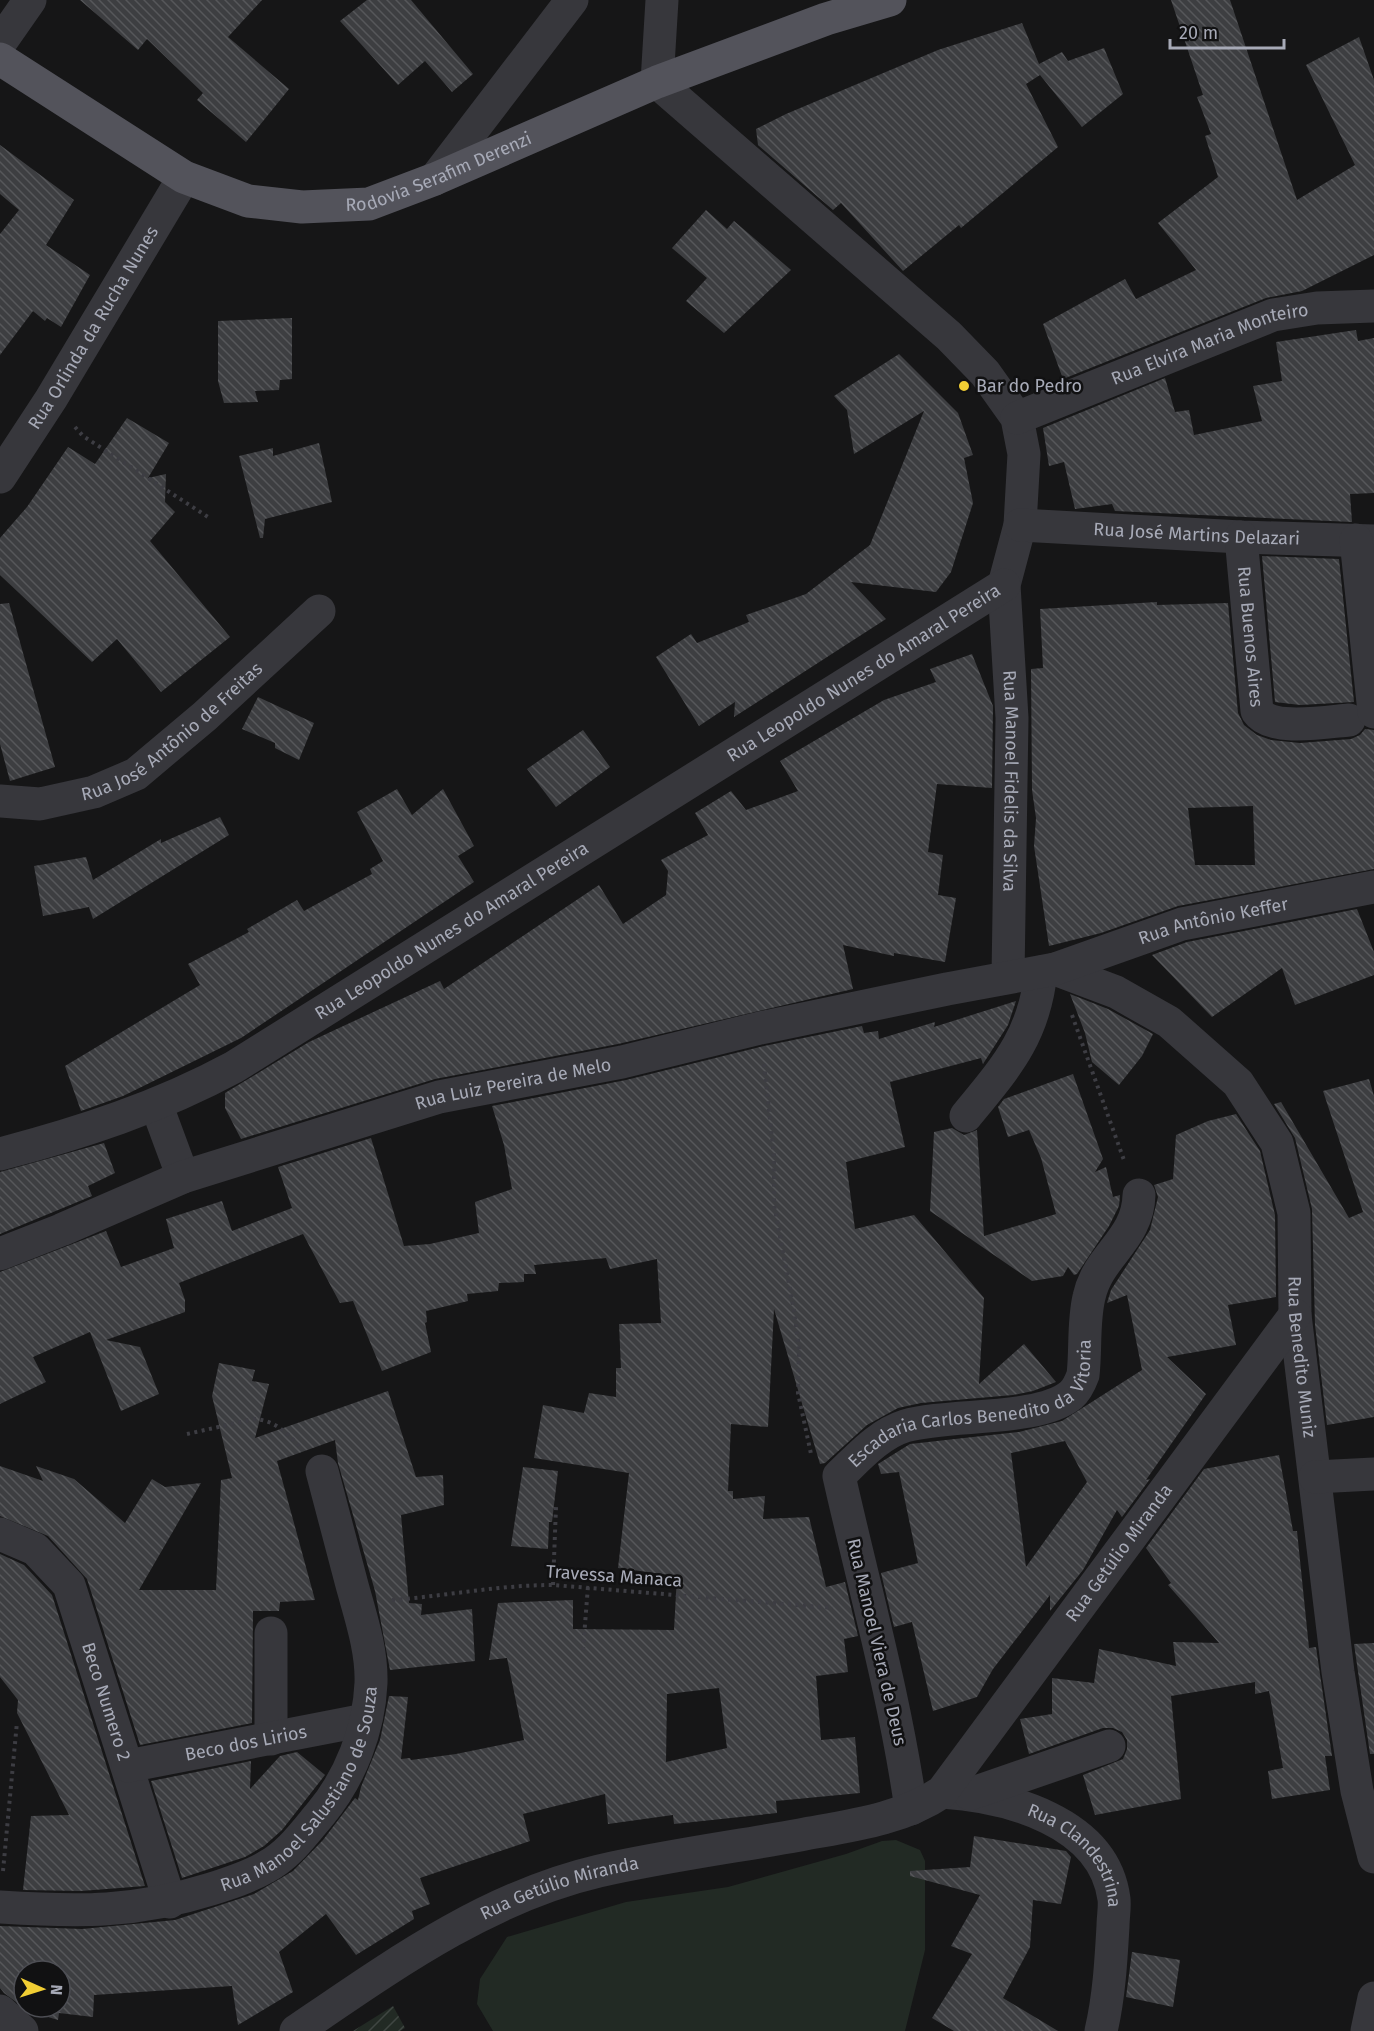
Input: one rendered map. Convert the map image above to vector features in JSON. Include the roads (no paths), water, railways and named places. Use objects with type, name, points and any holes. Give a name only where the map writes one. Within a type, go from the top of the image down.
[{"type":"main road","name":"Rodovia Serafim Derenzi","points":[[0,59],[184,177],[248,201],[302,207],[369,204],[435,179],[657,82],[826,19],[890,0]]},
{"type":"street","points":[[0,43],[30,0]]},
{"type":"street","points":[[435,179],[573,0]]},
{"type":"street","points":[[657,82],[662,0]]},
{"type":"street","name":"Rua Leopoldo Nunes do Amaral Pereira","points":[[0,1154],[62,1138],[156,1104],[188,1092],[234,1067],[1004,585],[1020,525],[1024,454],[1017,418],[985,373],[949,336],[657,82]]},
{"type":"street","name":"Rua Orlinda da Rucha Nunes","points":[[0,477],[51,399],[184,177]]},
{"type":"street","name":"Rua Elvira Maria Monteiro","points":[[1017,418],[1274,315],[1317,308],[1374,306]]},
{"type":"street","name":"Rua José Martins Delazari","points":[[1020,525],[1241,537],[1365,540]]},
{"type":"street","name":"Rua Buenos Aires","points":[[1241,537],[1257,711],[1269,722],[1280,723],[1361,716]]},
{"type":"street","points":[[1361,716],[1365,540]]},
{"type":"street","name":"Rua Manoel Fidelis da Silva","points":[[1004,585],[1012,718],[1008,977]]},
{"type":"street","name":"Rua José Antônio de Freitas","points":[[0,801],[40,804],[94,792],[136,774],[183,736],[319,610]]},
{"type":"street","name":"Rua Antônio Keffer","points":[[1048,970],[1182,924],[1374,887]]},
{"type":"street","points":[[966,1116],[1011,1061],[1036,1008],[1048,970]]},
{"type":"street","name":"Rua Luiz Pereira de Melo","points":[[0,1254],[183,1177],[439,1097],[622,1062],[760,1028],[1048,970]]},
{"type":"street","name":"Rua Benedito Muniz","points":[[1048,970],[1116,992],[1169,1022],[1238,1083],[1277,1143],[1294,1213],[1295,1315],[1348,1740],[1374,1857]]},
{"type":"street","points":[[156,1104],[183,1177]]},
{"type":"street","name":"Escadaria Carlos Benedito da Vitoria","points":[[839,1476],[883,1437],[904,1426],[932,1420],[1028,1410],[1048,1406],[1071,1395],[1078,1387],[1083,1375],[1089,1297],[1097,1275],[1132,1227],[1138,1211],[1139,1195]]},
{"type":"street","name":"Rua Getúlio Miranda","points":[[297,2031],[442,1935],[516,1898],[598,1872],[853,1825],[911,1809],[956,1792],[1295,1315]]},
{"type":"street","name":"Rua Manoel Salustiano de Souza","points":[[0,1907],[79,1912],[137,1908],[170,1902],[238,1880],[268,1867],[295,1844],[337,1794],[351,1767],[365,1720],[371,1684],[368,1644],[322,1471]]},
{"type":"street","points":[[1315,1477],[1374,1474]]},
{"type":"street","name":"Rua Manoel Viera de Deus","points":[[839,1476],[902,1747],[911,1809]]},
{"type":"street","name":"Beco Numero 2","points":[[0,1534],[35,1549],[69,1585],[170,1902]]},
{"type":"street","points":[[271,1633],[271,1739]]},
{"type":"street","name":"Beco dos Lirios","points":[[128,1766],[365,1720]]},
{"type":"street","points":[[956,1792],[1109,1746]]},
{"type":"street","name":"Rua Clandestrina","points":[[956,1792],[1027,1807],[1066,1827],[1102,1862],[1114,1899],[1112,1947],[1101,2031]]},
{"type":"street","points":[[1367,2031],[1374,1998]]},
{"type":"place","name":"Bar do Pedro","points":[[964,386]]}]
